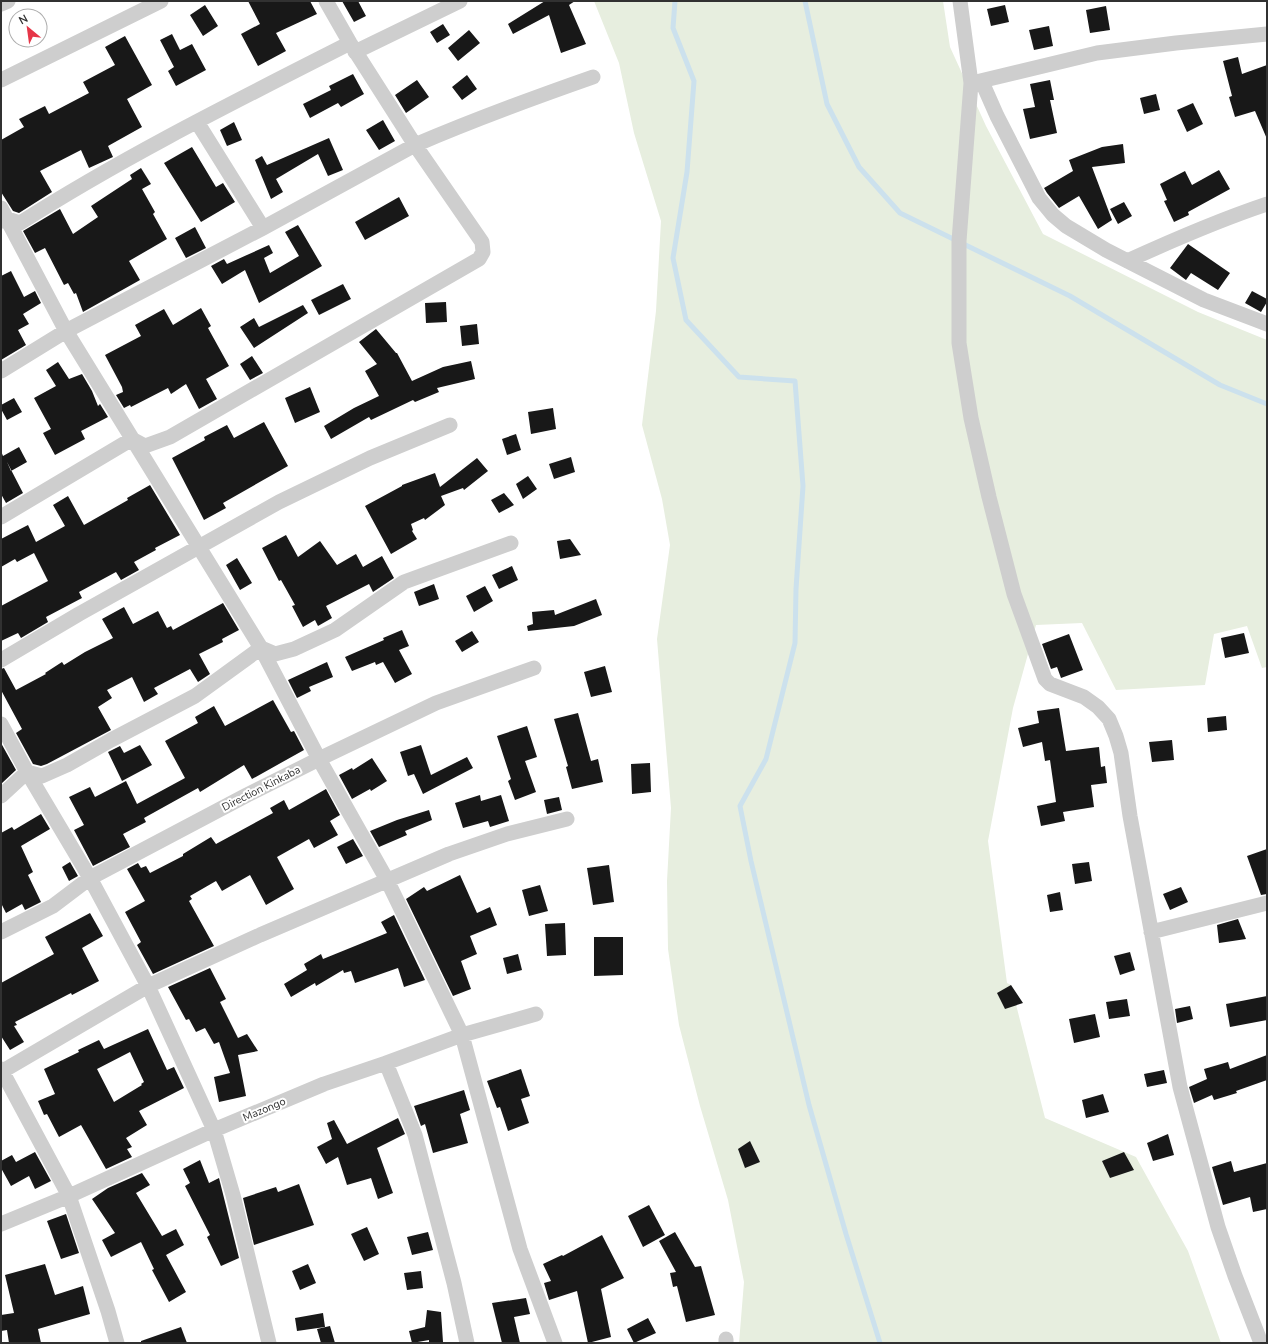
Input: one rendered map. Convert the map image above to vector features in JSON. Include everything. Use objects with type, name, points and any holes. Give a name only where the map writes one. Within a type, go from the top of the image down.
[{"type":"street","points":[[1,4],[8,1]]},
{"type":"street","points":[[1,80],[161,1]]},
{"type":"street","points":[[132,439],[145,446],[170,437],[479,259],[483,252],[482,242],[415,145],[352,48],[326,1]]},
{"type":"street","points":[[3,216],[20,223],[75,190],[197,122],[352,48],[460,1]]},
{"type":"street","points":[[960,1],[977,82],[1040,198],[1053,215],[1066,226],[1127,261],[1204,300],[1267,324]]},
{"type":"street","points":[[977,82],[1097,53],[1267,34]]},
{"type":"street","points":[[1,372],[66,331],[263,228],[415,145],[499,110],[592,77]]},
{"type":"street","points":[[977,82],[959,242],[959,343],[971,418],[989,497],[1014,594],[1045,679],[1050,684],[1084,697],[1098,707],[1110,719],[1116,736],[1121,753],[1130,816],[1180,1087],[1218,1227],[1261,1343]]},
{"type":"street","points":[[197,122],[263,228]]},
{"type":"street","points":[[1127,261],[1187,234],[1267,204]]},
{"type":"street","points":[[3,216],[66,331],[261,648],[319,759],[387,880],[462,1035],[520,1249],[556,1343]]},
{"type":"street","points":[[1,660],[79,614],[279,502],[363,461],[450,425]]},
{"type":"street","points":[[1,517],[132,439]]},
{"type":"street","points":[[261,648],[275,654],[294,649],[335,630],[404,582],[511,543]]},
{"type":"street","points":[[27,772],[42,776],[67,765],[195,696],[261,648]]},
{"type":"street","name":"Direction Kinkaba","points":[[1,932],[53,906],[90,878],[247,795],[319,759],[436,704],[534,668]]},
{"type":"street","points":[[1,724],[27,772],[90,878],[148,986],[214,1130],[234,1195],[269,1343]]},
{"type":"street","points":[[1,796],[27,772]]},
{"type":"street","points":[[117,1343],[96,1274],[69,1196],[1,1071],[148,986],[456,851],[507,834],[567,818]]},
{"type":"street","points":[[1151,932],[1267,903]]},
{"type":"street","name":"Mazongo","points":[[1,1224],[69,1196],[214,1130],[324,1084],[386,1064],[462,1035],[536,1014]]},
{"type":"street","points":[[386,1064],[415,1135],[454,1284],[467,1343]]},
{"type":"green space","points":[[594,1],[943,1],[950,47],[986,126],[1043,234],[1198,312],[1267,340],[1267,667],[1262,668],[1247,626],[1214,634],[1205,685],[1116,690],[1082,623],[1036,625],[1013,708],[988,841],[1007,983],[1011,985],[1045,1118],[1136,1157],[1188,1251],[1221,1343],[739,1343],[744,1282],[728,1200],[700,1106],[679,1025],[668,949],[667,881],[671,808],[657,639],[670,545],[662,499],[642,425],[656,311],[661,221],[634,133],[619,63]]},
{"type":"building","points":[[248,1],[310,1],[317,14],[276,33],[286,51],[258,66],[241,34],[260,24]]},
{"type":"building","points":[[342,1],[358,1],[366,16],[354,22]]},
{"type":"building","points":[[545,1],[575,1],[569,5],[586,44],[561,53],[549,15],[513,34],[508,24]]},
{"type":"building","points":[[205,5],[218,26],[203,36],[190,15]]},
{"type":"building","points":[[1005,5],[1009,22],[991,26],[987,9]]},
{"type":"building","points":[[1106,6],[1110,30],[1090,33],[1086,10]]},
{"type":"building","points":[[443,24],[450,35],[437,43],[430,32]]},
{"type":"building","points":[[1049,26],[1053,46],[1034,50],[1029,30]]},
{"type":"building","points":[[469,30],[480,43],[458,61],[448,48]]},
{"type":"building","points":[[172,34],[180,50],[192,44],[206,70],[176,86],[168,71],[174,67],[160,40]]},
{"type":"building","points":[[125,36],[152,85],[127,99],[142,127],[108,146],[113,157],[89,168],[81,150],[40,171],[52,192],[19,213],[13,211],[1,192],[1,140],[24,127],[19,119],[45,106],[49,114],[89,93],[83,82],[115,65],[105,47]]},
{"type":"building","points":[[1238,57],[1242,74],[1267,65],[1267,139],[1255,111],[1235,117],[1229,97],[1232,96],[1223,61]]},
{"type":"building","points":[[353,74],[364,94],[341,107],[338,103],[310,118],[303,104],[331,90],[329,86]]},
{"type":"building","points":[[467,75],[477,89],[462,100],[452,87]]},
{"type":"building","points":[[417,80],[429,97],[406,113],[395,95]]},
{"type":"building","points":[[1050,80],[1054,100],[1050,100],[1057,133],[1030,139],[1023,109],[1035,107],[1030,84]]},
{"type":"building","points":[[1156,94],[1160,110],[1144,114],[1140,98]]},
{"type":"building","points":[[1193,103],[1203,124],[1187,132],[1177,110]]},
{"type":"building","points":[[383,120],[395,141],[379,150],[366,130]]},
{"type":"building","points":[[234,122],[242,140],[227,146],[220,130]]},
{"type":"building","points":[[329,138],[343,170],[328,176],[318,154],[276,179],[283,192],[271,199],[255,160],[262,156],[267,165]]},
{"type":"building","points":[[1123,144],[1125,163],[1092,167],[1112,220],[1098,229],[1079,196],[1059,208],[1044,188],[1073,171],[1069,160],[1102,147]]},
{"type":"building","points":[[192,147],[216,187],[223,183],[235,202],[201,222],[164,163]]},
{"type":"building","points":[[141,168],[151,184],[142,189],[155,212],[153,214],[167,239],[129,261],[140,280],[83,312],[76,293],[74,294],[68,283],[64,285],[45,248],[35,253],[23,231],[60,209],[73,234],[98,217],[91,206],[132,179],[130,175]]},
{"type":"building","points":[[1219,170],[1230,189],[1188,212],[1189,215],[1174,222],[1164,201],[1167,200],[1160,184],[1185,171],[1192,185]]},
{"type":"building","points":[[399,197],[409,216],[365,240],[355,222]]},
{"type":"building","points":[[1124,202],[1132,216],[1118,224],[1110,209]]},
{"type":"building","points":[[298,225],[322,266],[259,303],[245,270],[222,284],[211,266],[224,259],[227,264],[269,245],[273,253],[264,258],[270,273],[299,256],[285,232]]},
{"type":"building","points":[[195,227],[206,248],[186,258],[175,238]]},
{"type":"building","points":[[1188,244],[1230,273],[1218,290],[1191,273],[1186,280],[1170,268]]},
{"type":"building","points":[[11,271],[24,297],[35,291],[41,303],[23,314],[29,324],[18,330],[26,345],[1,360],[1,276]]},
{"type":"building","points":[[343,284],[351,299],[319,315],[311,300]]},
{"type":"building","points":[[1252,291],[1267,299],[1267,302],[1261,312],[1245,303]]},
{"type":"building","points":[[446,302],[447,322],[426,323],[425,303]]},
{"type":"building","points":[[303,305],[308,313],[254,348],[240,327],[254,318],[259,327]]},
{"type":"building","points":[[201,308],[211,326],[208,328],[229,366],[206,379],[217,399],[199,409],[186,384],[171,394],[168,388],[131,407],[130,405],[124,408],[116,395],[123,392],[122,387],[105,355],[141,336],[135,325],[164,309],[173,325]]},
{"type":"building","points":[[477,324],[479,344],[462,346],[460,326]]},
{"type":"building","points":[[376,329],[397,353],[412,381],[443,367],[471,361],[475,379],[437,388],[439,392],[415,402],[413,400],[371,420],[369,417],[331,439],[324,426],[354,408],[379,396],[365,371],[377,364],[359,342]]},
{"type":"building","points":[[252,356],[263,373],[250,380],[240,364]]},
{"type":"building","points":[[58,362],[69,379],[82,374],[92,391],[98,406],[100,404],[108,417],[81,431],[85,439],[55,455],[43,433],[51,429],[34,398],[56,386],[46,370]]},
{"type":"building","points":[[310,387],[320,412],[295,423],[285,398]]},
{"type":"building","points":[[14,398],[22,412],[7,420],[1,409],[1,405]]},
{"type":"building","points":[[553,408],[556,429],[531,434],[528,412]]},
{"type":"building","points":[[264,422],[288,466],[223,503],[226,508],[204,520],[172,458],[205,440],[204,437],[227,425],[234,438]]},
{"type":"building","points":[[516,434],[521,450],[507,455],[502,439]]},
{"type":"building","points":[[19,447],[27,462],[12,471],[23,493],[6,503],[1,494],[1,451],[3,456]]},
{"type":"building","points":[[571,457],[575,472],[554,479],[549,464]]},
{"type":"building","points":[[477,458],[488,471],[464,490],[463,488],[441,496],[445,505],[425,520],[424,518],[411,524],[412,531],[417,539],[391,554],[365,506],[402,485],[435,473],[440,487]]},
{"type":"building","points":[[528,476],[537,489],[523,499],[516,484]]},
{"type":"building","points":[[150,485],[180,535],[155,548],[156,550],[134,562],[139,570],[121,580],[116,572],[79,592],[82,598],[46,617],[48,622],[21,638],[18,633],[1,641],[1,606],[48,581],[34,553],[17,562],[15,559],[1,567],[1,539],[28,525],[36,542],[65,526],[53,505],[68,496],[84,525],[128,500],[127,498]]},
{"type":"building","points":[[504,493],[514,505],[499,513],[491,500]]},
{"type":"building","points":[[286,535],[298,557],[320,541],[337,565],[356,554],[363,567],[382,556],[394,578],[373,592],[369,584],[326,606],[332,618],[318,626],[315,620],[303,627],[292,606],[295,605],[281,580],[279,581],[262,548]]},
{"type":"building","points":[[570,539],[581,555],[560,559],[557,541]]},
{"type":"building","points":[[237,558],[252,583],[240,590],[226,565]]},
{"type":"building","points":[[512,566],[518,580],[499,589],[492,575]]},
{"type":"building","points":[[434,584],[439,599],[419,606],[414,592]]},
{"type":"building","points":[[485,586],[493,601],[474,612],[466,596]]},
{"type":"building","points":[[596,599],[602,615],[574,626],[528,631],[527,626],[533,624],[532,612],[554,610],[555,615]]},
{"type":"building","points":[[223,603],[239,630],[222,639],[223,642],[199,654],[210,674],[198,682],[190,669],[154,688],[158,694],[144,702],[132,677],[107,690],[112,698],[98,707],[111,730],[47,764],[41,766],[33,764],[16,733],[22,729],[1,690],[1,669],[4,668],[16,690],[46,674],[45,673],[62,662],[64,665],[85,652],[113,638],[102,619],[124,607],[133,624],[158,611],[167,628],[171,626],[173,630]]},
{"type":"building","points":[[402,630],[409,646],[399,650],[412,674],[395,683],[383,662],[376,665],[375,662],[352,671],[345,657],[384,640],[383,638]]},
{"type":"building","points":[[472,631],[479,642],[462,652],[455,641]]},
{"type":"building","points":[[1244,633],[1249,653],[1225,658],[1221,638]]},
{"type":"building","points":[[1069,634],[1083,670],[1061,678],[1057,667],[1051,669],[1042,644]]},
{"type":"building","points":[[327,662],[333,677],[309,687],[311,691],[297,698],[288,680]]},
{"type":"building","points":[[605,666],[612,692],[591,697],[584,672]]},
{"type":"building","points":[[273,700],[291,732],[294,731],[304,750],[252,779],[244,765],[200,792],[198,788],[144,818],[146,822],[123,834],[130,847],[93,866],[74,830],[84,825],[69,797],[90,787],[95,797],[126,781],[137,804],[185,778],[165,741],[198,723],[195,717],[214,706],[225,726]]},
{"type":"building","points":[[1059,708],[1066,751],[1099,747],[1101,767],[1105,766],[1107,783],[1091,785],[1094,807],[1063,812],[1065,821],[1041,826],[1037,806],[1056,802],[1050,760],[1045,761],[1042,742],[1023,747],[1018,728],[1039,723],[1037,711]]},
{"type":"building","points":[[578,713],[591,761],[598,759],[603,782],[572,789],[566,767],[568,766],[554,719]]},
{"type":"building","points":[[1226,716],[1227,730],[1208,732],[1207,718]]},
{"type":"building","points":[[527,726],[537,757],[525,761],[536,792],[515,800],[508,781],[511,779],[497,736]]},
{"type":"building","points":[[1172,740],[1174,760],[1152,762],[1149,742]]},
{"type":"building","points":[[1,743],[16,770],[1,784]]},
{"type":"building","points":[[140,745],[152,765],[122,781],[108,752],[120,746],[124,753]]},
{"type":"building","points":[[421,745],[431,775],[467,757],[473,768],[423,794],[414,774],[408,776],[400,752]]},
{"type":"building","points":[[372,758],[387,781],[371,791],[370,789],[352,799],[339,775],[352,768],[353,770]]},
{"type":"building","points":[[650,763],[651,792],[632,794],[631,764]]},
{"type":"building","points":[[326,789],[340,815],[330,821],[338,835],[314,848],[309,839],[277,857],[294,889],[266,905],[250,875],[222,891],[216,881],[190,896],[192,899],[189,901],[214,946],[153,974],[137,945],[141,942],[125,912],[145,901],[127,869],[138,863],[141,868],[146,866],[150,873],[183,856],[183,854],[211,837],[216,844],[273,813],[270,808],[284,800],[289,810]]},
{"type":"building","points":[[480,795],[481,801],[501,795],[509,821],[490,827],[488,821],[463,828],[455,803]]},
{"type":"building","points":[[559,797],[562,810],[547,814],[544,800]]},
{"type":"building","points":[[429,810],[432,820],[405,831],[407,835],[379,847],[370,831],[397,820]]},
{"type":"building","points":[[41,814],[50,829],[21,846],[33,872],[28,875],[41,902],[25,910],[22,904],[6,913],[1,903],[1,833],[12,827],[14,830]]},
{"type":"building","points":[[353,839],[363,856],[346,864],[337,847]]},
{"type":"building","points":[[1267,849],[1267,894],[1261,895],[1247,856]]},
{"type":"building","points":[[70,862],[78,876],[69,881],[62,867]]},
{"type":"building","points":[[1089,862],[1092,881],[1075,884],[1072,864]]},
{"type":"building","points":[[609,865],[614,902],[593,905],[587,868]]},
{"type":"building","points":[[460,875],[477,913],[490,907],[497,925],[470,936],[477,954],[461,961],[471,989],[453,996],[406,899],[424,887],[427,891]]},
{"type":"building","points":[[540,885],[548,911],[529,916],[522,890]]},
{"type":"building","points":[[1181,887],[1188,902],[1170,910],[1163,894]]},
{"type":"building","points":[[1060,892],[1063,910],[1050,912],[1047,895]]},
{"type":"building","points":[[90,913],[103,936],[82,948],[99,981],[72,995],[71,993],[15,1022],[17,1025],[14,1026],[24,1042],[10,1050],[1,1036],[1,983],[54,954],[45,937]]},
{"type":"building","points":[[394,915],[425,980],[404,987],[398,968],[355,983],[351,971],[344,973],[343,970],[316,986],[315,983],[291,997],[284,984],[307,970],[304,964],[321,954],[323,959],[387,933],[381,922]]},
{"type":"building","points":[[1238,919],[1246,939],[1219,943],[1217,925]]},
{"type":"building","points":[[565,923],[566,955],[547,956],[545,924]]},
{"type":"building","points":[[594,937],[623,937],[623,975],[594,976]]},
{"type":"building","points":[[1130,952],[1135,970],[1120,975],[1114,956]]},
{"type":"building","points":[[518,954],[522,970],[507,974],[503,958]]},
{"type":"building","points":[[210,968],[226,999],[220,1002],[238,1038],[247,1034],[258,1051],[238,1055],[246,1096],[219,1102],[214,1077],[230,1073],[219,1042],[214,1044],[205,1028],[196,1032],[189,1019],[186,1020],[168,987]]},
{"type":"building","points":[[1011,985],[1023,1003],[1005,1009],[997,993]]},
{"type":"building","points":[[1267,996],[1267,1020],[1230,1027],[1226,1004]]},
{"type":"building","points":[[1127,999],[1130,1016],[1109,1019],[1106,1002]]},
{"type":"building","points":[[1190,1006],[1193,1019],[1177,1023],[1175,1009]]},
{"type":"building","points":[[1095,1014],[1100,1037],[1074,1043],[1069,1019]]},
{"type":"building","points":[[148,1029],[167,1070],[174,1067],[184,1088],[139,1111],[147,1125],[126,1138],[132,1147],[127,1149],[132,1157],[106,1169],[81,1125],[59,1137],[47,1114],[44,1115],[38,1101],[55,1094],[44,1069],[79,1052],[78,1050],[99,1040],[104,1049]],"holes":[[[130,1052],[144,1082],[141,1084],[142,1085],[114,1102],[97,1069]]]},
{"type":"building","points":[[1267,1055],[1267,1080],[1236,1091],[1237,1093],[1214,1100],[1212,1095],[1194,1103],[1189,1087],[1207,1079],[1204,1069],[1228,1062],[1230,1069]]},
{"type":"building","points":[[521,1069],[530,1096],[521,1099],[529,1123],[508,1131],[500,1107],[497,1108],[487,1081]]},
{"type":"building","points":[[1164,1070],[1167,1083],[1147,1087],[1144,1074]]},
{"type":"building","points":[[464,1090],[470,1110],[460,1114],[468,1143],[433,1153],[425,1124],[421,1126],[414,1106]]},
{"type":"building","points":[[1103,1094],[1109,1112],[1086,1118],[1082,1100]]},
{"type":"building","points":[[398,1118],[405,1134],[377,1148],[393,1193],[378,1199],[371,1178],[347,1185],[338,1157],[326,1164],[317,1147],[332,1139],[327,1123],[334,1120],[347,1144]]},
{"type":"building","points":[[1168,1134],[1174,1155],[1153,1161],[1147,1143]]},
{"type":"building","points":[[750,1141],[760,1162],[745,1168],[738,1149]]},
{"type":"building","points":[[35,1152],[51,1181],[35,1189],[29,1176],[11,1186],[1,1168],[1,1161],[12,1155],[16,1162]]},
{"type":"building","points":[[1124,1152],[1134,1170],[1110,1178],[1102,1161]]},
{"type":"building","points":[[200,1160],[209,1183],[219,1178],[239,1258],[221,1266],[207,1237],[210,1235],[185,1186],[190,1183],[183,1169]]},
{"type":"building","points":[[1231,1161],[1234,1172],[1267,1163],[1267,1209],[1253,1212],[1250,1197],[1223,1205],[1212,1167]]},
{"type":"building","points":[[142,1173],[150,1185],[136,1193],[162,1236],[176,1229],[184,1245],[166,1255],[186,1292],[169,1302],[152,1270],[154,1269],[141,1242],[111,1257],[102,1240],[115,1233],[92,1199],[108,1188]]},
{"type":"building","points":[[299,1184],[314,1225],[254,1245],[243,1198],[276,1187],[278,1192]]},
{"type":"building","points":[[649,1205],[665,1235],[643,1247],[628,1216]]},
{"type":"building","points":[[66,1214],[79,1253],[61,1259],[47,1221]]},
{"type":"building","points":[[367,1227],[379,1254],[364,1261],[351,1234]]},
{"type":"building","points":[[428,1232],[433,1250],[412,1255],[407,1237]]},
{"type":"building","points":[[675,1232],[695,1267],[701,1266],[715,1315],[686,1322],[677,1286],[673,1287],[670,1273],[676,1272],[659,1241]]},
{"type":"building","points":[[602,1235],[624,1278],[601,1289],[611,1337],[588,1343],[577,1291],[549,1300],[544,1283],[551,1281],[543,1264],[562,1255],[563,1256]]},
{"type":"building","points":[[45,1264],[55,1295],[83,1286],[90,1314],[38,1329],[41,1343],[9,1343],[7,1330],[1,1331],[1,1315],[14,1313],[5,1275]]},
{"type":"building","points":[[308,1264],[316,1283],[300,1290],[292,1271]]},
{"type":"building","points":[[421,1271],[423,1288],[407,1290],[404,1273]]},
{"type":"building","points":[[526,1298],[530,1314],[514,1317],[520,1343],[502,1343],[492,1303]]},
{"type":"building","points":[[427,1310],[441,1312],[443,1342],[429,1343],[429,1340],[412,1343],[409,1331],[425,1327]]},
{"type":"building","points":[[323,1313],[325,1327],[297,1331],[295,1318]]},
{"type":"building","points":[[648,1318],[656,1333],[634,1343],[627,1329]]},
{"type":"building","points":[[330,1326],[335,1343],[321,1343],[317,1329]]},
{"type":"building","points":[[181,1327],[187,1343],[141,1343],[141,1341]]},
{"type":"waterway","points":[[675,1],[673,28],[694,81],[687,172],[673,258],[686,320],[739,377],[795,381],[803,486],[796,589],[795,643],[766,759],[740,806],[751,861],[809,1105],[846,1234],[880,1343]]},
{"type":"waterway","points":[[805,1],[827,104],[859,167],[900,213],[1070,296],[1220,385],[1267,404]]}]
